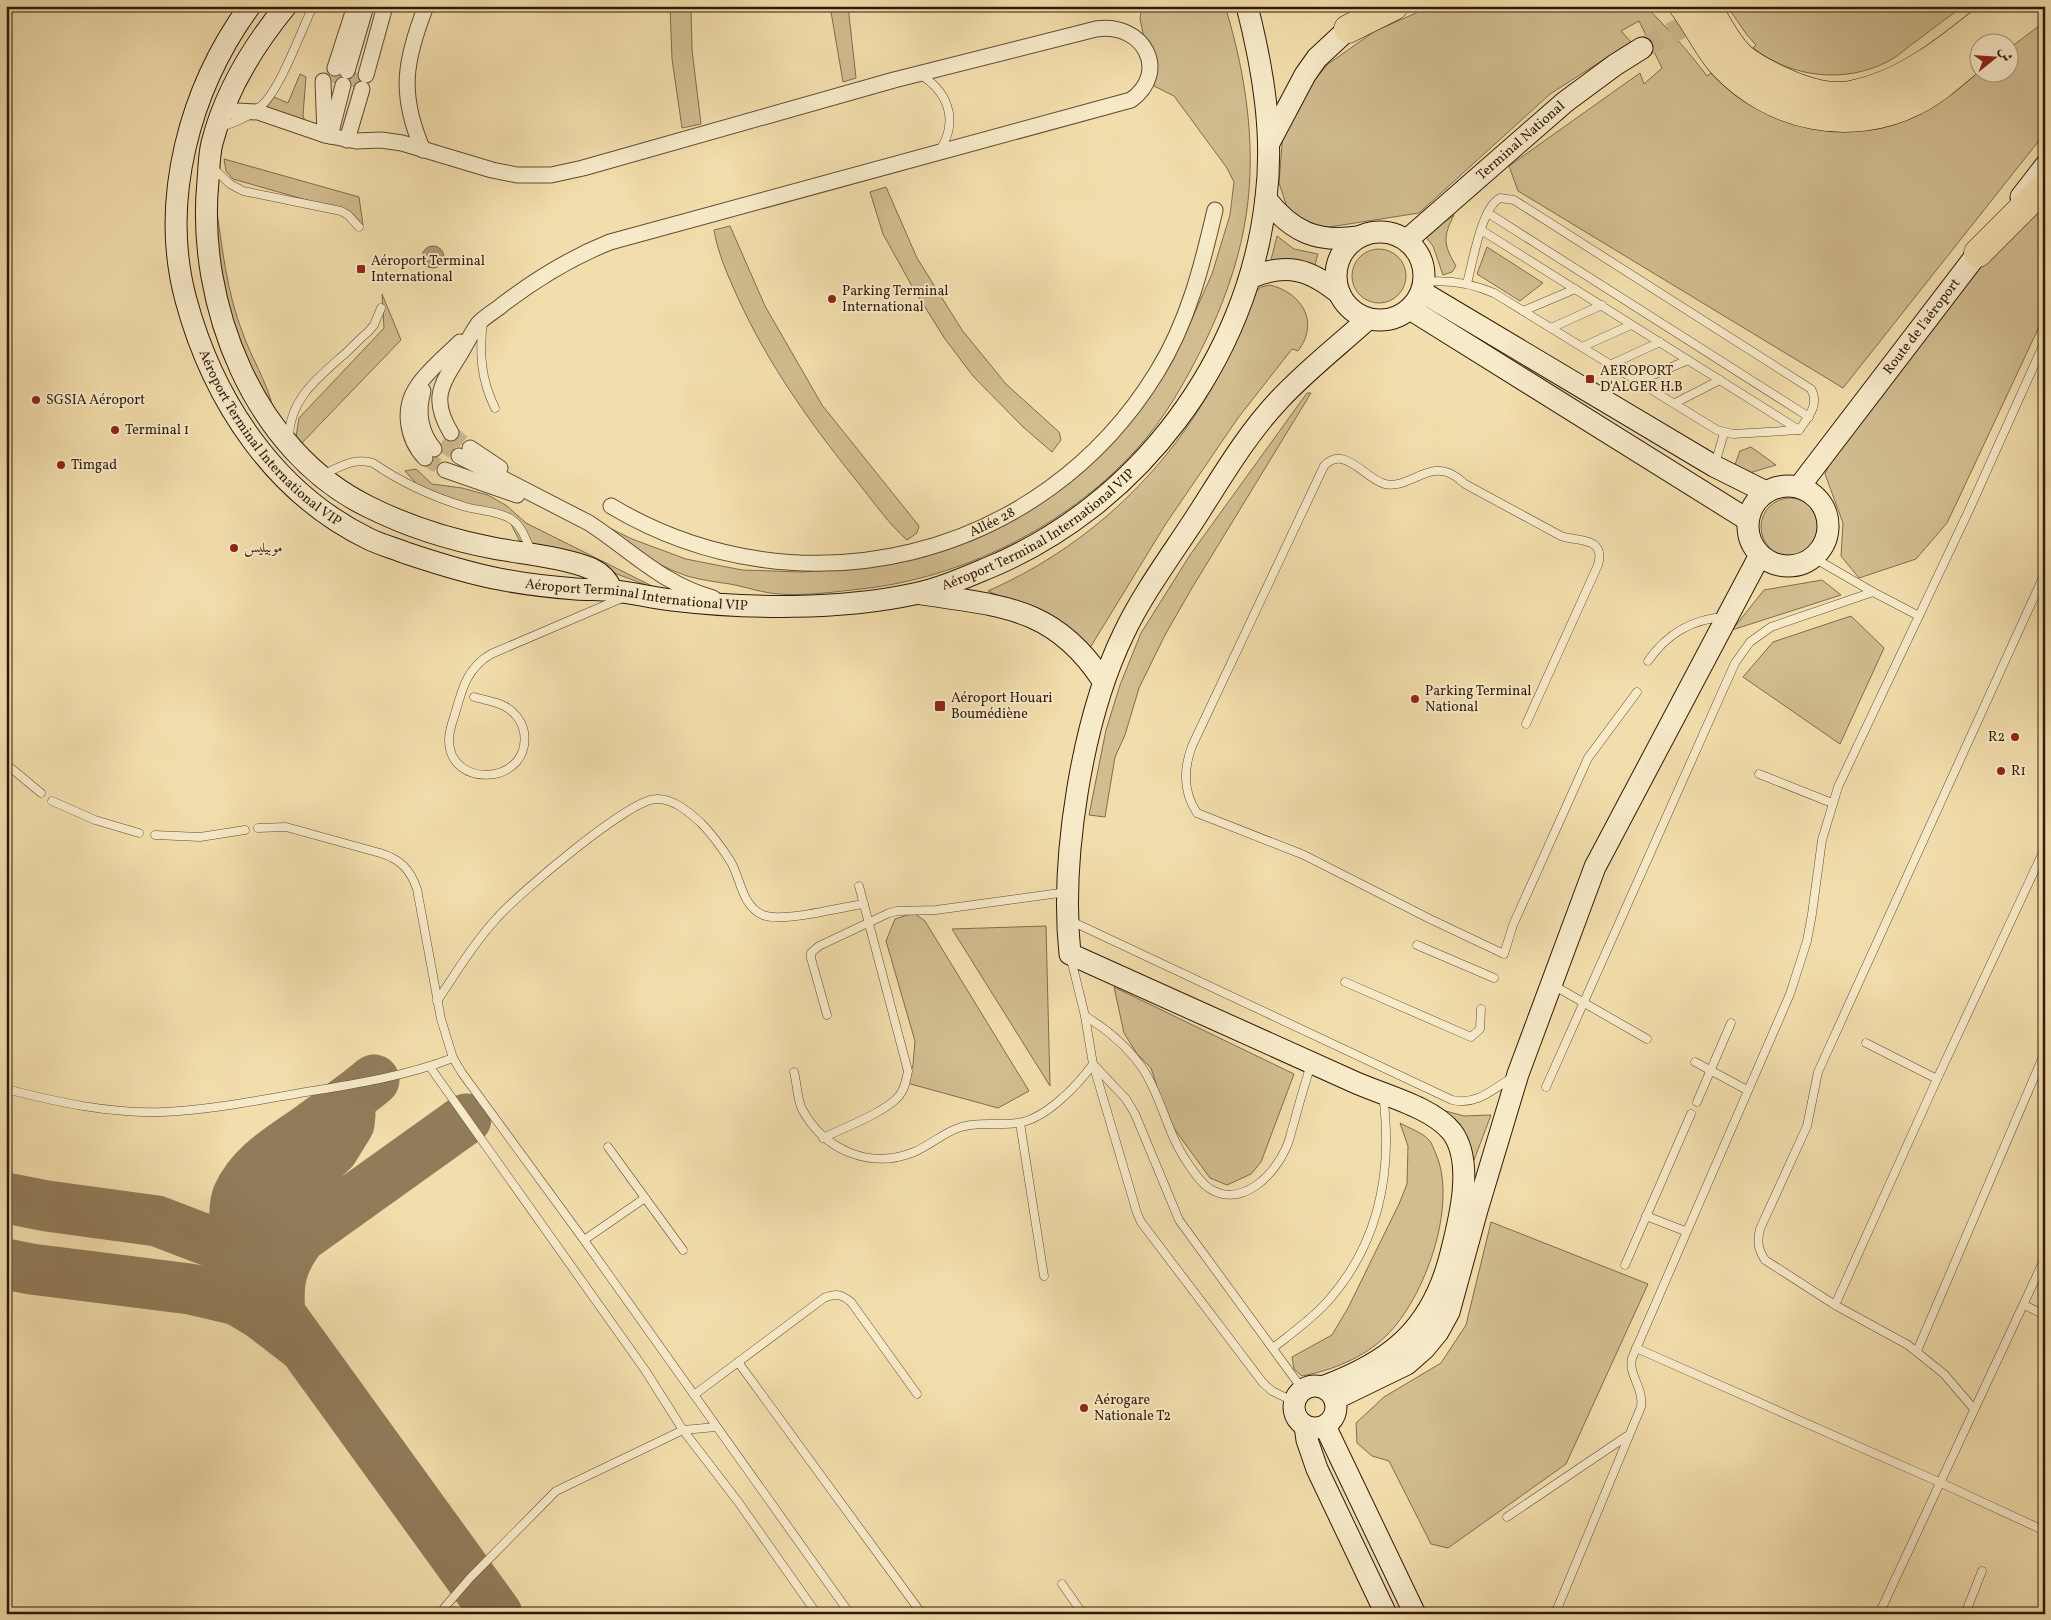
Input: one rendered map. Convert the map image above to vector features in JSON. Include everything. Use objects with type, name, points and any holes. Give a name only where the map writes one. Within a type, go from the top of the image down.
[{"type":"highway","points":[[1348,29],[1394,6]]},
{"type":"highway","points":[[1683,6],[1698,26],[1710,49],[1739,80],[1774,102],[1814,116],[1835,119],[1883,114],[1916,101],[1933,90],[1942,67],[2001,6]]},
{"type":"highway","points":[[1707,6],[1742,57],[1776,79],[1804,91],[1829,95],[1854,95],[1968,58]]},
{"type":"highway","points":[[2007,32],[2042,6]]},
{"type":"highway","points":[[1978,252],[2045,186]]},
{"type":"street","name":"Aéroport Terminal International VIP","points":[[250,6],[232,33],[195,112],[182,164],[177,214],[179,264],[190,316],[208,366],[246,434],[287,480],[327,514],[372,541],[432,562],[503,580],[557,587],[622,592],[712,604],[752,605],[821,605],[872,600],[917,594],[964,578],[1008,560],[1050,537],[1089,510],[1125,479],[1158,445],[1188,407],[1208,374],[1233,323],[1250,278],[1259,243],[1266,199],[1269,143],[1260,64],[1247,6]]},
{"type":"street","points":[[286,6],[264,33],[249,57],[220,120],[212,145],[206,201],[210,273],[218,309],[235,357],[259,403],[289,444],[320,476],[335,488],[368,507],[451,538],[591,568],[622,592]]},
{"type":"street","points":[[335,137],[344,78],[347,6]]},
{"type":"street","points":[[335,137],[355,6]]},
{"type":"street","points":[[344,78],[366,6]]},
{"type":"street","points":[[344,78],[378,6]]},
{"type":"street","points":[[344,78],[385,6]]},
{"type":"street","points":[[423,150],[414,130],[406,86],[412,42],[426,6]]},
{"type":"street","points":[[1269,143],[1305,75],[1317,58],[1373,6]]},
{"type":"street","points":[[220,120],[254,112],[335,137],[364,142],[391,140],[509,174],[551,175],[583,168],[919,74],[1108,27],[1118,28],[1136,38],[1147,55],[1148,76],[1145,86],[1131,100],[610,242],[563,263],[522,290],[481,321],[427,382],[420,399],[420,418],[425,436],[438,446],[444,421],[440,408],[442,383],[481,321]]},
{"type":"street","name":"Terminal National","points":[[1407,240],[1565,102],[1615,65],[1642,48]]},
{"type":"street","name":"Route de l'aéroport","points":[[1799,487],[2045,166]]},
{"type":"street","points":[[1266,199],[1277,213],[1290,224],[1306,233],[1323,238],[1340,240],[1383,232],[1396,234],[1407,240],[1416,249],[1424,270],[1419,294],[1391,320],[1379,321],[1356,314],[1346,305],[1340,294],[1336,282],[1338,262],[1348,245],[1358,237]]},
{"type":"street","name":"Allée 28","points":[[611,506],[653,529],[702,547],[757,560],[814,564],[898,556],[950,541],[998,520],[1041,494],[1081,464],[1116,428],[1145,391],[1170,350],[1185,316],[1198,281],[1215,210]]},
{"type":"street","points":[[1250,278],[1276,269],[1303,271],[1316,276],[1340,294]]},
{"type":"street","points":[[1419,294],[1714,466],[1766,492]]},
{"type":"street","points":[[1419,294],[1748,520]]},
{"type":"street","points":[[1368,319],[1292,386],[1252,433],[1125,630],[1103,681],[1080,785],[1067,892],[1067,919],[1070,954],[1432,1115],[1452,1133],[1459,1144],[1464,1170],[1462,1197],[1450,1259],[1434,1298],[1412,1334],[1384,1358],[1368,1368],[1314,1394],[1296,1415],[1315,1426],[1415,1614]]},
{"type":"street","points":[[568,513],[457,459],[568,513],[609,536],[645,566],[665,578],[707,596],[752,605]]},
{"type":"street","points":[[1782,486],[1799,487],[1815,497],[1826,512],[1828,524],[1827,537],[1822,548],[1814,558],[1796,566],[1786,567],[1777,565],[1760,555],[1750,539],[1748,520],[1754,504],[1766,492],[1782,486]]},
{"type":"street","points":[[1314,1394],[1407,1364],[1424,1349],[1438,1332],[1449,1312],[1477,1210],[1518,1074],[1595,867],[1760,555]]},
{"type":"street","points":[[917,594],[994,605],[1031,616],[1065,636],[1092,664],[1103,681]]},
{"type":"street","points":[[1314,1394],[1336,1406],[1334,1418],[1315,1426],[1307,1440],[1317,1469],[1386,1614]]},
{"type":"lane","points":[[254,112],[272,94],[313,6]]},
{"type":"lane","points":[[919,74],[930,80],[939,89],[946,100],[949,112],[948,134],[938,153]]},
{"type":"lane","points":[[210,164],[219,175],[243,191],[341,211],[348,215],[359,227]]},
{"type":"lane","points":[[1419,294],[1446,280],[1467,283],[1494,293],[1724,433],[1799,430],[1814,408],[1815,401],[1811,389],[1806,384],[1508,197],[1494,201],[1488,213],[1481,230],[1467,283]]},
{"type":"lane","points":[[1488,213],[1809,417]]},
{"type":"lane","points":[[1481,230],[1799,430]]},
{"type":"lane","points":[[1523,311],[1575,289]]},
{"type":"lane","points":[[1551,328],[1602,305]]},
{"type":"lane","points":[[289,444],[293,413],[300,399],[316,379],[368,332],[374,325],[381,308]]},
{"type":"lane","points":[[481,321],[480,354],[482,372],[486,388],[495,408]]},
{"type":"lane","points":[[1582,347],[1631,325]]},
{"type":"lane","points":[[1555,1614],[1642,1400],[1630,1365],[1636,1348],[1799,968],[1812,914],[1822,840],[1838,787],[1970,508],[2045,341]]},
{"type":"lane","points":[[1612,364],[1660,342]]},
{"type":"lane","points":[[1639,381],[1688,360]]},
{"type":"lane","points":[[1675,403],[1720,380]]},
{"type":"lane","points":[[1714,466],[1724,433]]},
{"type":"lane","points":[[1526,724],[1598,565],[1600,553],[1597,548],[1588,540],[1574,540],[1561,536],[1465,484],[1451,473],[1435,471],[1399,484],[1386,484],[1350,462],[1339,458],[1328,462],[1324,466],[1192,746],[1186,769],[1186,788],[1192,806],[1197,813],[1304,855],[1504,954],[1513,925],[1588,758],[1637,692]]},
{"type":"lane","points":[[320,476],[352,461],[367,461],[411,487],[425,493],[469,508],[499,514],[511,519],[520,529],[532,554]]},
{"type":"lane","points":[[1814,558],[1919,616]]},
{"type":"lane","points":[[1974,1409],[1944,1374],[1916,1351],[1835,1305],[1765,1260],[1759,1250],[1758,1240],[1760,1229],[1807,1126],[1818,1072],[2045,574]]},
{"type":"lane","points":[[474,697],[504,706],[513,712],[524,730],[522,752],[512,765],[498,774],[476,775],[457,763],[452,753],[449,742],[450,731],[463,683],[468,674],[482,659],[491,654],[622,592]]},
{"type":"lane","points":[[1546,1087],[1729,674],[1742,652],[1760,634],[1783,622],[1873,592]]},
{"type":"lane","points":[[1648,661],[1668,637],[1682,628],[1712,618],[1727,617]]},
{"type":"lane","points":[[6,764],[41,793]]},
{"type":"lane","points":[[1759,774],[1832,803]]},
{"type":"lane","points":[[437,1001],[484,934],[508,906],[594,835],[646,800],[663,799],[675,803],[712,834],[727,856],[749,906],[764,915],[780,918],[864,904]]},
{"type":"lane","points":[[52,800],[95,820],[139,833]]},
{"type":"lane","points":[[258,828],[286,828],[393,857],[404,865],[412,876],[417,889],[437,1001],[453,1058],[850,1614]]},
{"type":"lane","points":[[155,835],[200,837],[245,830]]},
{"type":"lane","points":[[1835,1305],[1937,1079],[2045,848]]},
{"type":"lane","points":[[823,1138],[890,1105],[906,1084],[908,1071],[906,1057],[859,886]]},
{"type":"lane","points":[[827,1015],[811,958],[811,953],[819,946],[897,910],[936,910],[1067,892]]},
{"type":"lane","points":[[1067,919],[1452,1100],[1459,1102],[1474,1100],[1518,1074]]},
{"type":"lane","points":[[1417,946],[1494,978]]},
{"type":"lane","points":[[1070,954],[1094,1064],[1141,1222],[1263,1383],[1283,1398],[1314,1394]]},
{"type":"lane","points":[[1345,982],[1471,1037],[1480,1029],[1481,1009]]},
{"type":"lane","points":[[1551,984],[1647,1039]]},
{"type":"lane","points":[[1085,1016],[1117,1039],[1131,1054],[1153,1087],[1167,1125],[1186,1162],[1211,1190],[1224,1193],[1237,1194],[1249,1190],[1261,1183],[1278,1162],[1286,1148],[1311,1062]]},
{"type":"lane","points":[[1697,1102],[1731,1022]]},
{"type":"lane","points":[[1866,1043],[1937,1079]]},
{"type":"lane","points":[[1916,1351],[2045,1052]]},
{"type":"lane","points":[[6,1089],[56,1102],[109,1110],[162,1112],[210,1108],[349,1085],[430,1067],[453,1058]]},
{"type":"lane","points":[[1695,1062],[1747,1090]]},
{"type":"lane","points":[[794,1072],[802,1108],[823,1138],[837,1148],[852,1154],[884,1159],[900,1157],[916,1151],[948,1132],[965,1125],[1020,1123],[1040,1114],[1059,1101],[1078,1084],[1094,1064]]},
{"type":"lane","points":[[1094,1064],[1126,1099],[1135,1114],[1179,1220],[1273,1348],[1314,1394]]},
{"type":"lane","points":[[430,1067],[645,1370],[683,1430],[739,1503],[818,1614]]},
{"type":"lane","points":[[1273,1348],[1328,1301],[1355,1263],[1371,1230],[1379,1204],[1386,1168],[1386,1122],[1382,1094]]},
{"type":"lane","points":[[1625,1265],[1692,1114]]},
{"type":"lane","points":[[1020,1123],[1044,1276]]},
{"type":"lane","points":[[608,1147],[683,1250]]},
{"type":"lane","points":[[584,1240],[645,1198]]},
{"type":"lane","points":[[1646,1216],[1685,1231]]},
{"type":"lane","points":[[1879,1614],[2044,1262]]},
{"type":"lane","points":[[694,1395],[824,1298],[834,1294],[843,1295],[851,1302],[917,1394]]},
{"type":"lane","points":[[2024,1305],[2045,1315]]},
{"type":"lane","points":[[1636,1348],[1940,1482],[2045,1531]]},
{"type":"lane","points":[[738,1362],[922,1614]]},
{"type":"lane","points":[[443,1614],[444,1608],[470,1578],[556,1492],[683,1430],[716,1427]]},
{"type":"lane","points":[[1507,1517],[1628,1435]]},
{"type":"lane","points":[[1965,1614],[1982,1570]]},
{"type":"lane","points":[[1062,1584],[1083,1614]]},
{"type":"shaded area","points":[[670,6],[691,6],[692,50],[701,124],[682,128],[672,59]]},
{"type":"shaded area","points":[[830,6],[848,6],[856,78],[843,82]]},
{"type":"shaded area","points":[[1142,6],[1225,6],[1239,60],[1248,116],[1250,172],[1248,200],[1244,228],[1233,272],[1205,342],[1174,400],[1155,427],[1134,452],[1107,479],[1076,504],[1044,525],[974,561],[937,574],[899,583],[809,594],[773,593],[687,576],[658,564],[579,513],[632,539],[686,559],[742,570],[802,572],[862,567],[924,557],[981,531],[1119,432],[1156,387],[1187,330],[1212,274],[1230,215],[1234,182],[1227,168],[1174,96],[1154,86],[1140,19]]},
{"type":"shaded area","points":[[1432,6],[1645,6],[1678,40],[1707,76],[1714,71],[1860,119],[1968,58],[1968,82],[2018,82],[2018,32],[2045,6],[2045,133],[1843,388],[1518,191],[1509,166],[1640,73],[1644,84],[1662,68],[1639,21],[1621,31],[1631,42],[1550,94],[1419,213],[1323,228],[1289,213],[1279,183],[1283,132],[1316,78],[1328,64],[1375,31]]},
{"type":"shaded area","points":[[1727,6],[1748,6],[1750,9],[1755,6],[1963,6],[1889,61],[1855,73],[1837,75],[1802,71],[1768,58],[1753,48],[1756,45]]},
{"type":"shaded area","points":[[300,74],[306,77],[303,115],[307,129],[269,117],[267,107],[274,97],[288,103]]},
{"type":"shaded area","points":[[224,159],[359,197],[363,225],[352,213],[233,179],[226,171]]},
{"type":"shaded area","points":[[886,187],[917,258],[962,330],[1006,384],[1059,432],[1061,440],[1052,452],[1022,426],[973,376],[945,339],[913,288],[883,234],[870,192]]},
{"type":"shaded area","points":[[215,199],[232,301],[243,334],[267,389],[273,408],[222,315]]},
{"type":"shaded area","points":[[2045,200],[2045,314],[1947,523],[1916,559],[1859,578],[1841,556],[1843,523],[1825,474],[1838,445],[1988,253]]},
{"type":"shaded area","points":[[1454,215],[1446,235],[1446,240],[1449,252],[1456,266],[1452,272],[1443,275],[1433,246],[1425,236]]},
{"type":"shaded area","points":[[730,226],[765,306],[822,405],[919,526],[917,533],[907,540],[882,514],[825,441],[793,395],[764,348],[738,298],[718,248],[714,230]]},
{"type":"shaded area","points":[[1277,236],[1294,249],[1318,254],[1314,268],[1270,264]]},
{"type":"shaded area","points":[[433,246],[441,249],[444,257],[441,265],[433,268],[425,265],[422,257],[425,249]]},
{"type":"shaded area","points":[[1487,247],[1543,283],[1520,301],[1477,274]]},
{"type":"shaded area","points":[[1379,249],[1389,251],[1398,257],[1404,266],[1406,276],[1404,286],[1398,295],[1389,301],[1379,303],[1369,301],[1360,295],[1354,286],[1352,276],[1354,266],[1360,257],[1369,251]]},
{"type":"shaded area","points":[[1270,285],[1291,295],[1304,310],[1307,319],[1307,330],[1304,340],[1298,351],[1292,349],[1238,418],[1165,525],[1085,656],[1032,610],[988,591],[1035,567],[1078,539],[1117,507],[1153,471],[1185,431],[1212,388],[1235,342],[1254,293],[1261,287]]},
{"type":"shaded area","points":[[382,294],[401,340],[299,446],[296,437],[299,418],[384,328]]},
{"type":"shaded area","points":[[1307,393],[1311,393],[1192,588],[1165,635],[1139,688],[1125,735],[1115,757],[1105,817],[1089,815],[1106,730],[1120,685],[1141,633],[1190,555]]},
{"type":"shaded area","points":[[1751,447],[1776,465],[1746,474],[1734,467],[1740,451]]},
{"type":"shaded area","points":[[416,469],[432,484],[462,488],[488,495],[507,506],[526,523],[662,591],[585,562],[529,546],[519,540],[511,524],[499,514],[423,491],[405,471]]},
{"type":"shaded area","points":[[1784,498],[1796,498],[1811,506],[1819,521],[1819,533],[1811,548],[1796,556],[1784,556],[1769,548],[1761,533],[1761,521],[1769,506]]},
{"type":"shaded area","points":[[1822,580],[1841,595],[1732,630],[1764,590]]},
{"type":"shaded area","points":[[1851,616],[1884,648],[1840,744],[1743,677],[1773,642]]},
{"type":"shaded area","points":[[914,913],[925,921],[1029,1091],[998,1108],[907,1083],[913,1065],[915,1041],[886,941],[895,919]]},
{"type":"shaded area","points":[[1046,926],[1050,1086],[952,929]]},
{"type":"shaded area","points":[[1114,987],[1294,1074],[1261,1162],[1251,1174],[1227,1185],[1210,1178],[1168,1120],[1151,1068],[1137,1054],[1124,1033]]},
{"type":"shaded area","points":[[1442,1110],[1464,1116],[1491,1115],[1474,1160],[1466,1140]]},
{"type":"shaded area","points":[[1400,1123],[1420,1133],[1430,1141],[1442,1175],[1443,1199],[1440,1224],[1434,1250],[1425,1275],[1400,1319],[1377,1344],[1368,1351],[1336,1367],[1302,1376],[1294,1369],[1292,1357],[1332,1335],[1348,1308],[1407,1184],[1408,1146]]},
{"type":"shaded area","points":[[1491,1222],[1648,1284],[1566,1464],[1448,1548],[1431,1544],[1389,1461],[1372,1456],[1357,1443],[1356,1423],[1384,1397],[1441,1363],[1466,1325]]},
{"type":"taxiway","points":[[244,1263],[236,1229],[235,1211],[238,1195],[251,1174],[279,1149],[374,1080]]},
{"type":"taxiway","points":[[222,1248],[238,1239],[333,1150],[349,1124],[350,1115]]},
{"type":"taxiway","points":[[466,1119],[301,1237],[285,1264],[280,1282],[279,1303],[280,1314],[497,1614]]},
{"type":"taxiway","points":[[6,1198],[47,1206],[157,1221],[217,1244],[244,1263],[280,1314]]},
{"type":"taxiway","points":[[6,1264],[31,1269],[190,1289],[237,1300],[262,1315],[301,1345]]},
{"type":"tunnel","points":[[1642,48],[1724,6]]},
{"type":"tunnel","points":[[331,82],[335,68]]},
{"type":"tunnel","points":[[353,87],[358,73]]},
{"type":"tunnel","points":[[451,433],[470,448]]},
{"type":"tunnel","points":[[441,443],[459,456]]},
{"type":"tunnel","points":[[425,458],[445,470]]},
{"type":"place","name":"Aéroport Terminal International","points":[[361,269]]},
{"type":"place","name":"Parking Terminal International","points":[[832,299]]},
{"type":"place","name":"AEROPORT D'ALGER H.B","points":[[1590,379]]},
{"type":"place","name":"SGSIA Aéroport","points":[[36,400]]},
{"type":"place","name":"Terminal 1","points":[[115,430]]},
{"type":"place","name":"Timgad","points":[[61,465]]},
{"type":"place","name":"موبيليس","points":[[234,548]]},
{"type":"place","name":"Parking Terminal National","points":[[1415,699]]},
{"type":"place","name":"Aéroport Houari Boumédiène","points":[[940,706]]},
{"type":"place","name":"R2","points":[[2015,737]]},
{"type":"place","name":"R1","points":[[2001,771]]},
{"type":"place","name":"Aérogare Nationale T2","points":[[1084,1408]]}]
